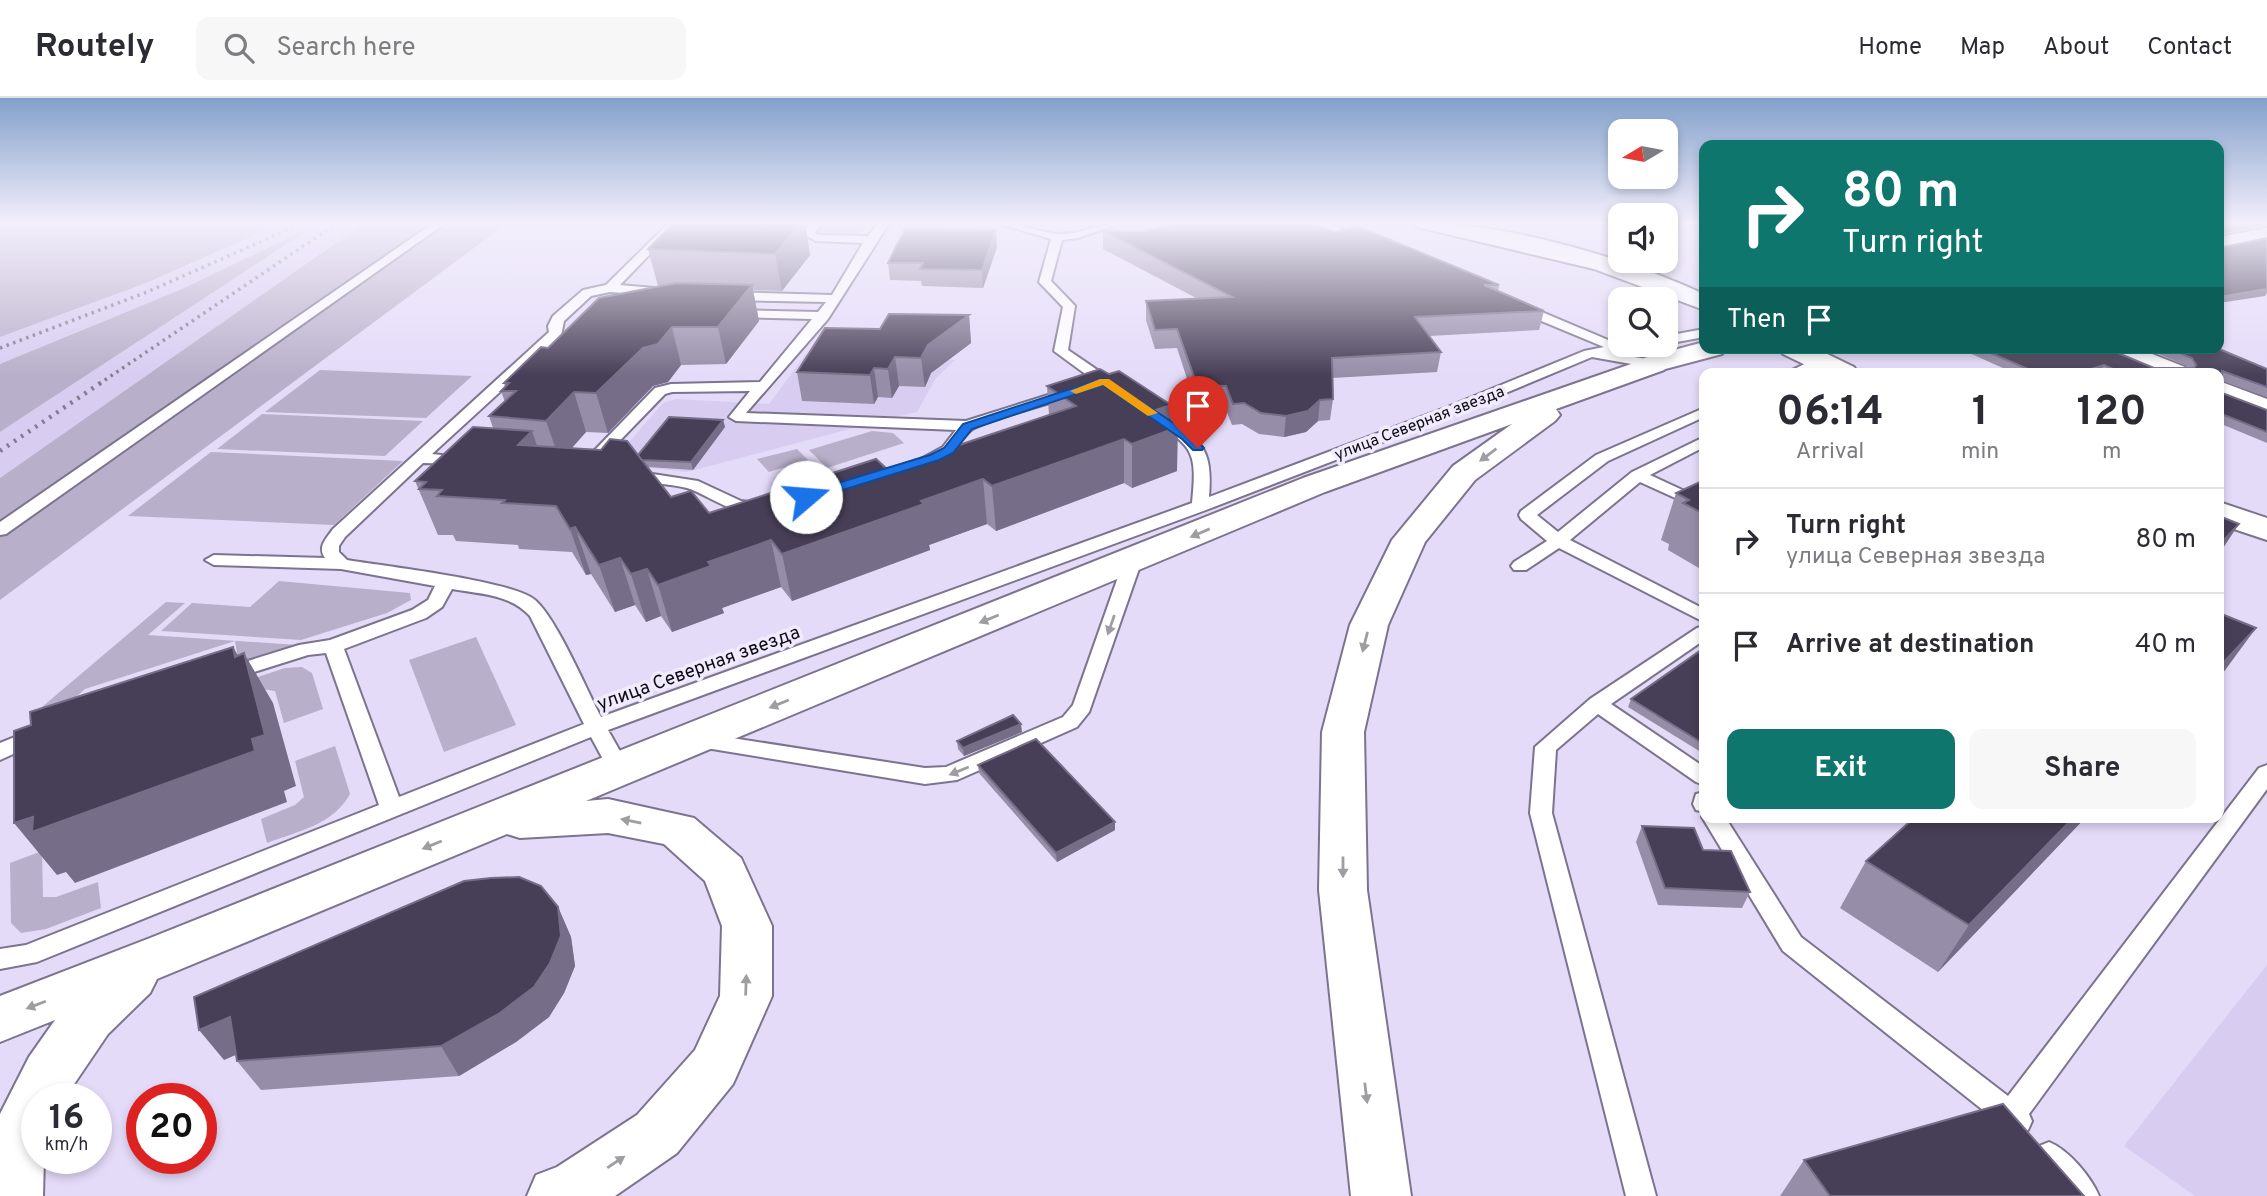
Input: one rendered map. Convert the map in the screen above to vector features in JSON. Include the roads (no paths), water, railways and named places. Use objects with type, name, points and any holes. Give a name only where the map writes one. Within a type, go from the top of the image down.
[{"type":"main road","points":[[1637,273],[1699,301]]},
{"type":"main road","points":[[1678,348],[1699,348]]},
{"type":"main road","points":[[1805,354],[1832,368]]},
{"type":"main road","points":[[2128,354],[2163,368]]},
{"type":"main road","points":[[0,1019],[168,953],[1314,485],[1477,425],[1626,357]]},
{"type":"main road","points":[[1381,1196],[1343,890],[1343,732],[1369,625],[1409,540],[1464,473],[1532,421],[1590,390],[1633,357]]},
{"type":"main road","points":[[2224,392],[2267,409]]},
{"type":"main road","points":[[2224,514],[2267,530]]},
{"type":"main road","points":[[474,828],[540,818],[608,816],[678,830],[724,871],[747,926],[746,996],[714,1067],[657,1135],[578,1187],[557,1196]]},
{"type":"main road","points":[[13,1196],[8,1188],[3,1149],[25,1091],[67,1034],[114,991],[168,953]]},
{"type":"lane","points":[[0,530],[368,273]]},
{"type":"lane","points":[[610,288],[625,273]]},
{"type":"lane","points":[[851,273],[823,316],[736,416],[967,426],[1110,385],[1061,351],[1070,313],[1069,306],[1045,282],[1047,273]]},
{"type":"lane","points":[[341,564],[330,553],[330,546],[339,533],[419,458],[563,332],[555,326],[558,319],[587,293],[610,288],[678,295]]},
{"type":"lane","points":[[718,296],[836,299]]},
{"type":"lane","points":[[1505,301],[1608,337]]},
{"type":"lane","points":[[726,313],[823,316]]},
{"type":"lane","name":"улица Северная звезда","points":[[1678,340],[1699,334]]},
{"type":"lane","points":[[1589,354],[1608,352]]},
{"type":"lane","name":"улица Северная звезда","points":[[214,561],[341,564],[508,593],[527,602],[538,614],[596,727],[1200,506],[1455,409],[1589,354],[1608,352]]},
{"type":"lane","points":[[764,386],[671,387],[660,391],[598,471],[692,484],[738,506],[756,508],[781,505]]},
{"type":"lane","points":[[1145,409],[1186,436],[1198,448],[1203,462],[1200,506]]},
{"type":"lane","points":[[1699,414],[1602,458],[1527,515],[1558,541],[1699,613]]},
{"type":"lane","points":[[909,465],[948,450],[967,426]]},
{"type":"lane","points":[[1520,566],[1558,541],[1638,475],[1699,444]]},
{"type":"lane","points":[[419,458],[475,462]]},
{"type":"lane","points":[[1638,475],[1699,504]]},
{"type":"lane","points":[[694,738],[925,776],[949,775],[1070,722],[1082,707],[1133,560]]},
{"type":"lane","points":[[206,681],[306,649],[333,646],[419,614],[435,603],[447,582]]},
{"type":"lane","points":[[1641,1196],[1541,813],[1546,747],[1597,704],[1699,635]]},
{"type":"lane","points":[[333,646],[392,810]]},
{"type":"lane","points":[[1597,704],[1699,774]]},
{"type":"lane","points":[[0,753],[20,741],[62,727]]},
{"type":"lane","points":[[0,959],[28,955],[596,727],[619,769]]},
{"type":"lane","points":[[2012,1114],[2267,773]]},
{"type":"lane","points":[[1717,823],[1792,944],[2012,1114],[2084,1196]]},
{"type":"railway","points":[[0,348],[189,273]]},
{"type":"railway","points":[[99,384],[263,273]]},
{"type":"railway","points":[[0,451],[102,382]]}]
